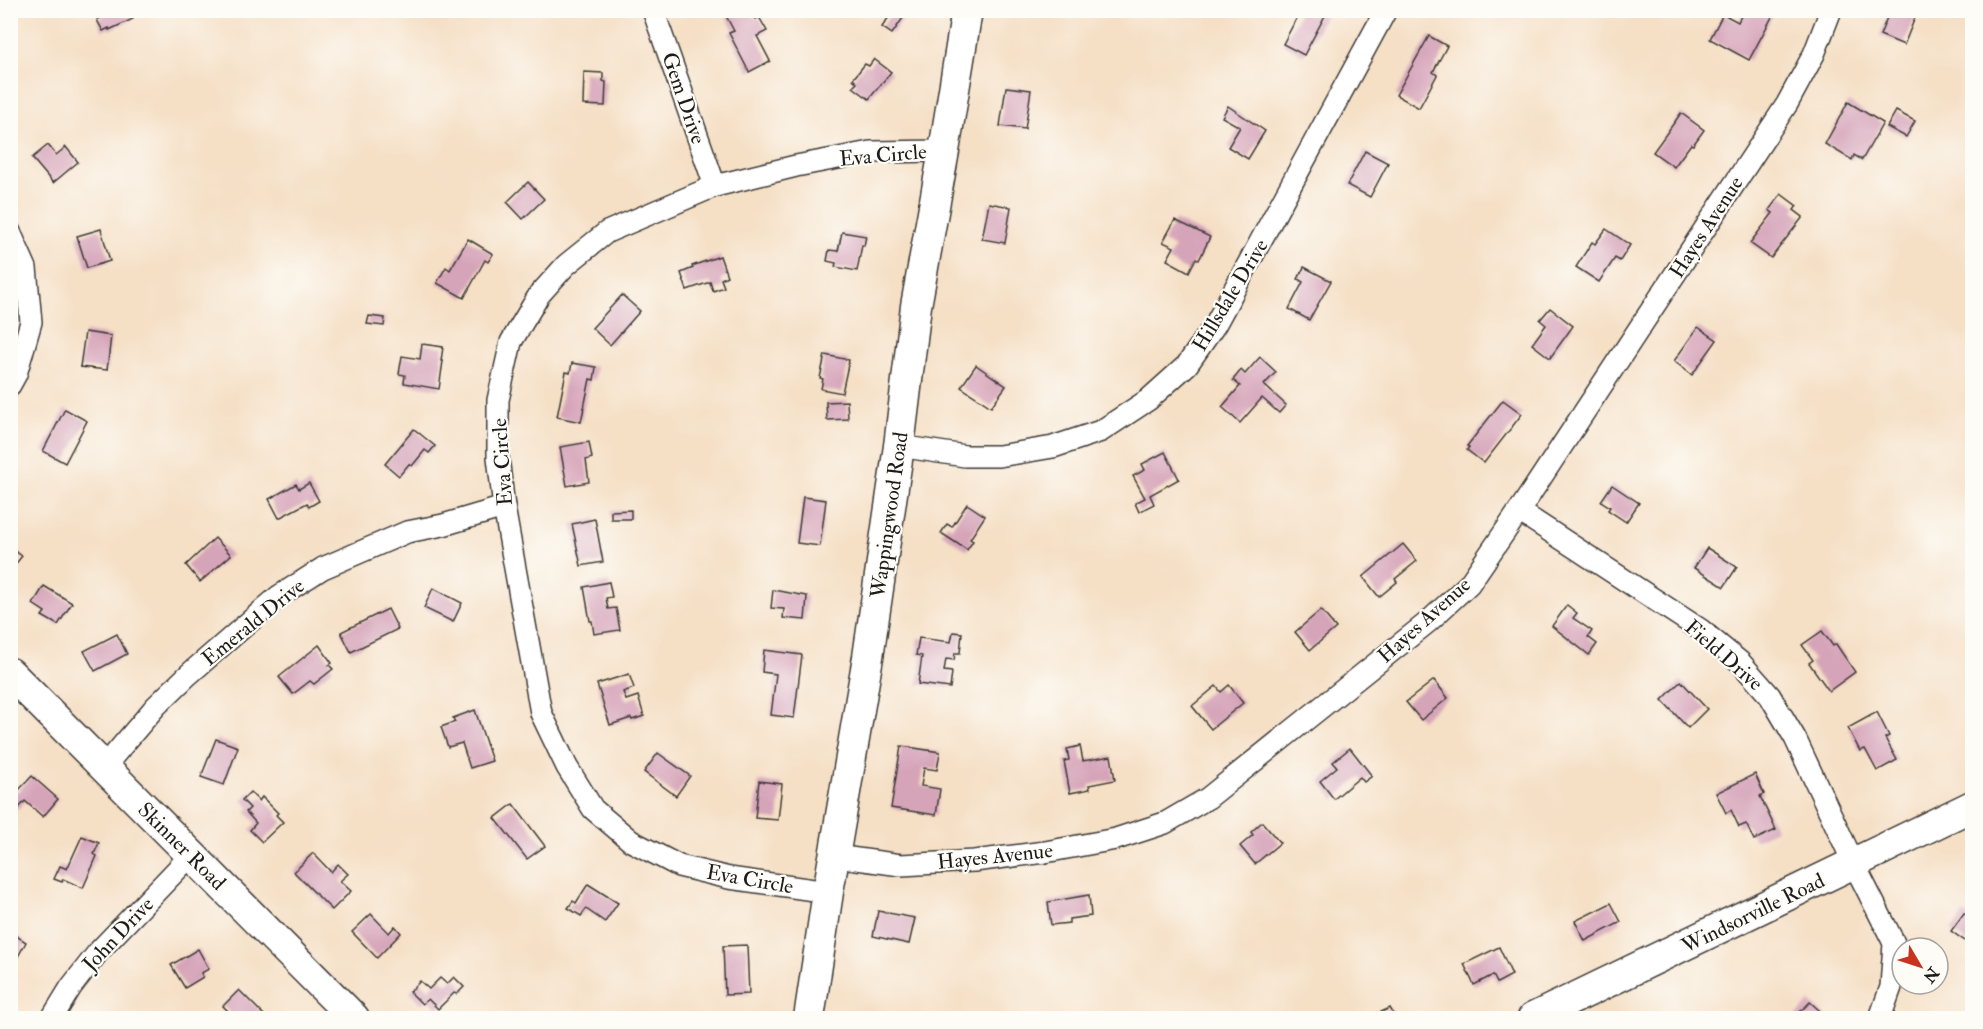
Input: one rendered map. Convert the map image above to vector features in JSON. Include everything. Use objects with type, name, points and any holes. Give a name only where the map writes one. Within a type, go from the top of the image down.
[{"type":"main road","name":"Wappingwood Road","points":[[810,1018],[828,892],[868,657],[899,446],[916,306],[967,10]]},
{"type":"main road","name":"Skinner Road","points":[[10,673],[354,1018]]},
{"type":"main road","name":"Windsorville Road","points":[[1533,1018],[1972,806]]},
{"type":"street","name":"Gem Drive","points":[[653,10],[715,186]]},
{"type":"street","name":"Hillsdale Drive","points":[[899,446],[965,456],[999,456],[1053,447],[1101,431],[1149,400],[1187,365],[1215,326],[1386,10]]},
{"type":"street","name":"Hayes Avenue","points":[[835,856],[901,865],[974,861],[1045,852],[1116,839],[1165,823],[1208,798],[1428,622],[1469,584],[1519,511],[1786,104],[1814,54],[1832,10]]},
{"type":"street","name":"Eva Circle","points":[[828,892],[729,878],[679,866],[631,841],[593,809],[567,767],[541,712],[504,507],[498,457],[498,400],[511,342],[539,295],[566,265],[607,232],[715,186],[796,166],[870,152],[944,151]]},
{"type":"street","points":[[10,232],[26,268],[31,322],[16,374],[10,385]]},
{"type":"street","name":"Emerald Drive","points":[[104,767],[164,699],[216,648],[279,596],[323,568],[407,532],[443,525],[504,507]]},
{"type":"street","name":"Field Drive","points":[[1519,511],[1701,630],[1740,662],[1770,696],[1795,738],[1894,943],[1891,987],[1880,1018]]},
{"type":"street","name":"John Drive","points":[[52,1018],[71,987],[99,951],[191,855]]},
{"type":"building","points":[[101,10],[129,10],[133,19],[103,31],[97,20],[104,16]]},
{"type":"building","points":[[730,10],[751,10],[756,19],[759,17],[767,31],[757,36],[770,61],[749,72],[729,33],[734,31],[725,14]]},
{"type":"building","points":[[1301,10],[1328,10],[1304,55],[1283,44]]},
{"type":"building","points":[[1744,10],[1763,10],[1773,15],[1749,60],[1710,39],[1723,14],[1738,22]]},
{"type":"building","points":[[1890,10],[1918,10],[1904,45],[1880,35]]},
{"type":"building","points":[[893,11],[903,18],[892,34],[882,27]]},
{"type":"building","points":[[1429,36],[1447,46],[1433,72],[1437,75],[1419,108],[1396,95]]},
{"type":"building","points":[[874,59],[891,72],[869,99],[853,87],[857,83],[853,79],[865,64],[869,66]]},
{"type":"building","points":[[584,72],[603,73],[603,81],[606,82],[605,106],[583,105]]},
{"type":"building","points":[[1006,87],[1031,90],[1025,129],[1000,126]]},
{"type":"building","points":[[1848,102],[1883,123],[1862,160],[1854,155],[1852,160],[1825,144]]},
{"type":"building","points":[[1228,106],[1265,131],[1248,159],[1228,147],[1240,127],[1222,117]]},
{"type":"building","points":[[1896,111],[1915,121],[1906,137],[1887,127]]},
{"type":"building","points":[[1681,113],[1704,130],[1674,167],[1653,152]]},
{"type":"building","points":[[48,145],[56,155],[66,147],[78,162],[53,183],[32,158]]},
{"type":"building","points":[[1365,151],[1388,163],[1370,197],[1347,185]]},
{"type":"building","points":[[528,182],[544,199],[523,219],[507,202]]},
{"type":"building","points":[[1781,194],[1797,206],[1794,210],[1803,217],[1771,258],[1750,243],[1773,213],[1769,210]]},
{"type":"building","points":[[989,203],[1011,207],[1005,243],[982,239]]},
{"type":"building","points":[[1175,220],[1210,237],[1199,260],[1196,258],[1189,272],[1167,260],[1174,247],[1163,242]]},
{"type":"building","points":[[101,229],[110,261],[87,268],[77,236]]},
{"type":"building","points":[[1606,229],[1630,245],[1620,261],[1615,258],[1599,282],[1576,267],[1592,242],[1595,244]]},
{"type":"building","points":[[842,232],[866,236],[857,271],[835,267],[836,263],[827,261],[829,250],[838,251]]},
{"type":"building","points":[[468,239],[493,254],[488,262],[485,260],[464,298],[437,283],[446,267],[450,270]]},
{"type":"building","points":[[720,256],[727,276],[721,279],[724,287],[713,291],[710,282],[687,290],[681,273],[693,268],[692,266]]},
{"type":"building","points":[[1304,267],[1331,281],[1309,320],[1289,309],[1303,282],[1298,279]]},
{"type":"building","points":[[622,295],[640,311],[610,345],[592,328]]},
{"type":"building","points":[[1550,308],[1573,326],[1550,358],[1532,344],[1546,325],[1540,320]]},
{"type":"building","points":[[369,316],[385,318],[384,326],[367,324]]},
{"type":"building","points":[[1698,327],[1717,340],[1692,375],[1674,361]]},
{"type":"building","points":[[85,332],[111,336],[107,370],[80,367]]},
{"type":"building","points":[[422,344],[443,347],[439,389],[404,383],[405,375],[399,374],[402,356],[420,359]]},
{"type":"building","points":[[825,355],[849,360],[842,393],[821,389],[823,379],[820,378]]},
{"type":"building","points":[[1260,357],[1276,372],[1264,385],[1286,405],[1279,413],[1262,398],[1240,423],[1222,407],[1240,386],[1233,380],[1241,370],[1245,374]]},
{"type":"building","points":[[572,363],[596,367],[594,380],[590,379],[581,422],[557,417],[566,372],[570,373]]},
{"type":"building","points":[[976,365],[1006,386],[991,407],[961,387]]},
{"type":"building","points":[[1503,400],[1522,414],[1484,463],[1467,450],[1469,447],[1467,446]]},
{"type":"building","points":[[847,401],[848,419],[827,420],[826,402]]},
{"type":"building","points":[[65,409],[87,421],[65,463],[43,451]]},
{"type":"building","points":[[414,429],[435,446],[429,453],[425,450],[412,466],[409,464],[399,476],[385,464]]},
{"type":"building","points":[[589,442],[592,458],[586,460],[589,482],[567,486],[560,447]]},
{"type":"building","points":[[1165,452],[1179,479],[1150,495],[1154,504],[1139,512],[1135,503],[1145,498],[1133,476],[1145,470],[1142,464]]},
{"type":"building","points":[[309,483],[319,501],[309,507],[307,503],[279,518],[269,499],[296,484],[299,489]]},
{"type":"building","points":[[1612,485],[1639,503],[1626,522],[1608,510],[1610,507],[1601,501]]},
{"type":"building","points":[[803,497],[826,500],[820,546],[797,543]]},
{"type":"building","points":[[967,504],[985,516],[970,539],[973,541],[967,550],[941,533],[947,524],[952,527]]},
{"type":"building","points":[[631,510],[631,519],[611,519],[611,511]]},
{"type":"building","points":[[595,519],[603,562],[581,566],[572,524]]},
{"type":"building","points":[[215,538],[231,555],[200,582],[186,565]]},
{"type":"building","points":[[1403,544],[1417,561],[1395,579],[1397,582],[1379,597],[1363,577]]},
{"type":"building","points":[[10,548],[22,556],[10,571]]},
{"type":"building","points":[[1707,548],[1737,567],[1724,587],[1694,568]]},
{"type":"building","points":[[609,582],[612,597],[606,598],[608,609],[616,608],[620,630],[594,634],[584,587]]},
{"type":"building","points":[[44,586],[72,603],[58,625],[42,616],[45,612],[33,604]]},
{"type":"building","points":[[433,588],[462,603],[453,622],[424,608]]},
{"type":"building","points":[[773,590],[807,596],[805,620],[783,618],[784,609],[771,608]]},
{"type":"building","points":[[1567,605],[1577,613],[1573,618],[1592,631],[1588,637],[1597,644],[1589,655],[1552,626]]},
{"type":"building","points":[[388,609],[398,629],[351,652],[341,632]]},
{"type":"building","points":[[1321,610],[1336,628],[1310,650],[1295,632]]},
{"type":"building","points":[[1822,631],[1833,646],[1836,644],[1855,672],[1829,691],[1809,663],[1813,660],[1802,645]]},
{"type":"building","points":[[953,632],[962,633],[960,653],[955,653],[954,660],[946,659],[944,671],[952,672],[950,688],[918,684],[922,656],[916,655],[919,638],[951,642]]},
{"type":"building","points":[[117,634],[127,654],[95,671],[84,651]]},
{"type":"building","points":[[319,645],[332,663],[329,665],[333,669],[314,684],[310,681],[293,694],[279,677]]},
{"type":"building","points":[[764,650],[802,655],[794,718],[771,715],[776,674],[762,672]]},
{"type":"building","points":[[629,674],[634,688],[623,692],[626,700],[638,696],[644,716],[610,725],[597,684]]},
{"type":"building","points":[[1434,680],[1448,698],[1421,720],[1406,702]]},
{"type":"building","points":[[1681,681],[1707,709],[1688,728],[1662,700]]},
{"type":"building","points":[[1229,685],[1243,703],[1211,729],[1192,706],[1216,686],[1221,692]]},
{"type":"building","points":[[475,710],[492,761],[470,768],[462,743],[448,747],[441,727],[455,722],[453,718]]},
{"type":"building","points":[[1877,712],[1889,736],[1885,738],[1897,760],[1877,771],[1865,749],[1860,751],[1848,728]]},
{"type":"building","points":[[216,739],[238,747],[224,785],[201,777]]},
{"type":"building","points":[[901,746],[940,752],[937,770],[924,768],[921,786],[940,789],[936,815],[891,808]]},
{"type":"building","points":[[1080,746],[1083,761],[1111,756],[1115,780],[1089,785],[1090,789],[1070,793],[1064,761],[1069,760],[1067,749]]},
{"type":"building","points":[[1350,748],[1372,776],[1364,782],[1360,777],[1334,799],[1320,781],[1337,767],[1333,762]]},
{"type":"building","points":[[658,753],[690,776],[676,796],[644,772]]},
{"type":"building","points":[[1755,774],[1764,794],[1760,796],[1776,830],[1754,840],[1746,824],[1739,827],[1731,810],[1726,813],[1716,793]]},
{"type":"building","points":[[32,776],[58,799],[43,817],[25,801],[18,809],[10,803],[10,794],[15,790],[17,792]]},
{"type":"building","points":[[759,781],[782,784],[778,820],[755,818]]},
{"type":"building","points":[[250,792],[259,801],[262,797],[278,813],[276,815],[283,822],[262,842],[250,830],[256,823],[246,812],[250,808],[242,800]]},
{"type":"building","points":[[513,804],[545,846],[527,859],[495,818]]},
{"type":"building","points":[[1262,822],[1280,843],[1255,864],[1240,846],[1253,835],[1251,832]]},
{"type":"building","points":[[82,836],[99,843],[94,854],[97,856],[83,888],[63,879],[62,882],[54,879],[60,866],[67,869]]},
{"type":"building","points":[[313,853],[331,872],[338,864],[348,874],[340,881],[351,891],[332,910],[294,872]]},
{"type":"building","points":[[588,884],[618,903],[605,922],[586,909],[581,916],[568,908],[573,901],[576,903]]},
{"type":"building","points":[[1089,895],[1091,916],[1069,919],[1069,923],[1051,925],[1048,902]]},
{"type":"building","points":[[1611,903],[1621,922],[1585,941],[1575,921]]},
{"type":"building","points":[[878,911],[915,918],[909,944],[873,936]]},
{"type":"building","points":[[1964,913],[1972,919],[1972,946],[1951,931]]},
{"type":"building","points":[[371,914],[389,933],[395,926],[401,933],[377,958],[352,932]]},
{"type":"building","points":[[10,932],[26,942],[10,971]]},
{"type":"building","points":[[747,945],[749,994],[725,995],[723,946]]},
{"type":"building","points":[[1499,947],[1512,975],[1497,983],[1493,975],[1474,985],[1464,964]]},
{"type":"building","points":[[198,949],[209,969],[201,973],[203,977],[185,988],[171,965]]},
{"type":"building","points":[[454,977],[464,987],[457,994],[454,993],[438,1009],[428,999],[422,1004],[410,992],[420,981],[429,989],[440,978],[447,984]]},
{"type":"building","points":[[239,990],[267,1018],[235,1018],[223,1006]]},
{"type":"building","points":[[1810,1002],[1828,1018],[1794,1018]]},
{"type":"building","points":[[1390,1008],[1396,1018],[1368,1018]]}]
